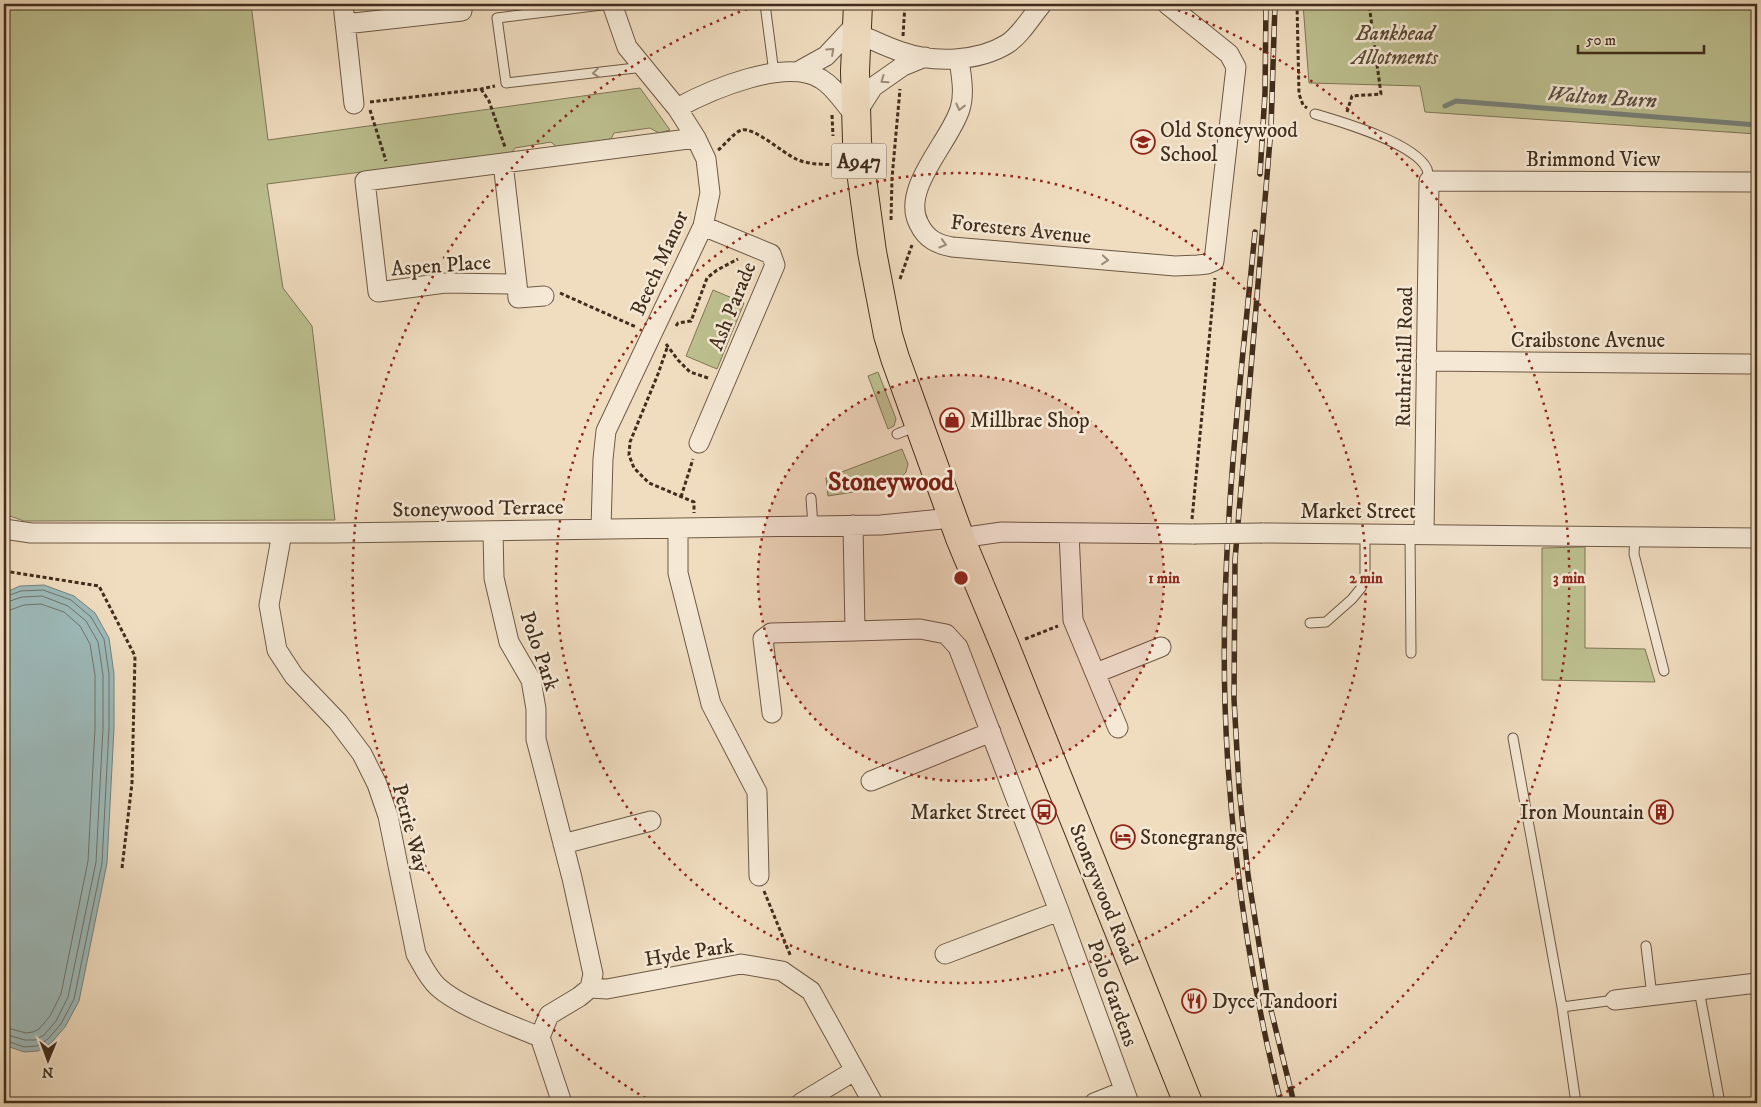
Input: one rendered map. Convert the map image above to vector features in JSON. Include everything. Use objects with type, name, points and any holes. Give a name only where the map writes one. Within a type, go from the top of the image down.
[{"type":"main road","name":"A947","points":[[857,20],[855,115],[865,214],[888,335],[900,377],[907,429],[956,528]]},
{"type":"main road","name":"Stoneywood Road","points":[[956,528],[1188,1103]]},
{"type":"street","points":[[343,4],[354,104]]},
{"type":"street","name":"Beech Manor","points":[[601,528],[603,459],[606,431],[703,226],[710,193],[704,156],[696,138],[676,108],[627,47],[611,4]]},
{"type":"street","points":[[676,108],[738,81],[774,73],[798,71],[811,74],[825,82],[855,115],[872,87],[903,59],[925,57],[959,59],[992,52],[1008,43],[1042,4]]},
{"type":"street","points":[[1167,4],[1229,54],[1236,67],[1214,261]]},
{"type":"street","points":[[345,24],[432,9],[462,11]]},
{"type":"street","points":[[798,71],[826,56],[857,20],[903,59]]},
{"type":"street","name":"Foresters Avenue","points":[[959,59],[962,85],[961,106],[919,185],[915,197],[914,210],[919,226],[927,237],[942,245],[952,247],[1175,266],[1198,266],[1214,261]]},
{"type":"street","name":"Aspen Place","points":[[517,284],[445,283],[378,292],[365,181],[696,138]]},
{"type":"street","name":"Aspen Place","points":[[507,162],[518,298],[544,296]]},
{"type":"street","name":"Brimmond View","points":[[1429,181],[1757,182]]},
{"type":"street","name":"Ruthriehill Road","points":[[1417,534],[1426,362],[1429,181]]},
{"type":"street","name":"Ash Parade","points":[[699,443],[775,265],[771,254],[703,226]]},
{"type":"street","name":"Craibstone Avenue","points":[[1426,362],[1749,364]]},
{"type":"street","points":[[853,525],[855,631]]},
{"type":"street","name":"Stoneywood Terrace","points":[[4,529],[31,533],[282,533],[601,528],[686,529],[853,525],[956,528]]},
{"type":"street","name":"Market Street","points":[[956,528],[1002,532],[1069,533],[1365,533],[1757,538]]},
{"type":"street","points":[[686,529],[678,572],[710,704],[757,792],[759,876]]},
{"type":"street","name":"Polo Park","points":[[493,531],[494,578],[509,642],[531,680],[536,710],[536,739],[593,974],[590,988]]},
{"type":"street","name":"Petrie Way","points":[[282,533],[269,606],[277,650],[294,676],[338,722],[362,754],[377,784],[388,816],[416,954],[426,973],[438,987],[457,1000],[540,1037]]},
{"type":"street","points":[[1069,533],[1073,620],[1118,728]]},
{"type":"street","name":"Polo Gardens","points":[[772,713],[763,639],[771,633],[920,629],[946,634],[958,647],[1059,910],[1127,1097],[1094,1103]]},
{"type":"street","points":[[1096,673],[1161,647]]},
{"type":"street","points":[[871,781],[991,732]]},
{"type":"street","points":[[563,844],[651,821]]},
{"type":"street","points":[[945,954],[1059,910]]},
{"type":"street","name":"Hyde Park","points":[[590,988],[607,989],[741,964],[782,972],[811,991],[873,1103]]},
{"type":"street","points":[[1614,1000],[1757,984]]},
{"type":"street","points":[[562,1103],[540,1037],[548,1015],[580,997],[590,988]]},
{"type":"street","points":[[801,1103],[854,1071]]},
{"type":"lane","points":[[611,4],[497,18],[506,83],[644,67]]},
{"type":"lane","points":[[765,4],[774,73]]},
{"type":"lane","points":[[1315,114],[1344,122],[1403,148],[1417,158],[1427,169],[1429,181]]},
{"type":"lane","points":[[811,498],[813,526]]},
{"type":"lane","points":[[1310,623],[1326,622],[1352,599],[1361,588],[1365,578],[1365,533]]},
{"type":"lane","points":[[1411,653],[1417,534]]},
{"type":"lane","points":[[1635,537],[1634,554],[1664,671]]},
{"type":"lane","points":[[1513,738],[1562,1006],[1576,1103]]},
{"type":"lane","points":[[1646,946],[1652,996]]},
{"type":"lane","points":[[1699,990],[1720,1103]]},
{"type":"lane","points":[[1562,1006],[1614,1000]]},
{"type":"path","points":[[892,178],[903,59],[905,4]]},
{"type":"path","points":[[1297,4],[1299,94],[1303,105],[1315,114]]},
{"type":"path","points":[[1344,122],[1352,96],[1381,94],[1369,4]]},
{"type":"path","points":[[391,178],[367,102],[481,89],[506,83]]},
{"type":"path","points":[[481,89],[496,117],[507,162]]},
{"type":"path","points":[[704,156],[716,152],[740,130],[748,130],[797,159],[814,164],[838,165]]},
{"type":"path","points":[[896,285],[902,276],[919,226]]},
{"type":"path","points":[[674,330],[678,323],[691,321],[707,278],[717,270],[737,260],[747,244]]},
{"type":"path","points":[[1192,534],[1214,304],[1214,261]]},
{"type":"path","points":[[544,296],[560,293],[652,335],[668,345],[678,360],[690,372],[711,379],[707,388],[721,393]]},
{"type":"path","points":[[671,338],[630,442],[629,455],[634,468],[649,483],[694,502],[686,529]]},
{"type":"path","points":[[681,497],[699,443]]},
{"type":"path","points":[[4,571],[99,586],[135,656],[132,783],[122,868]]},
{"type":"path","points":[[1005,646],[1073,620]]},
{"type":"path","points":[[759,876],[780,932],[804,986]]},
{"type":"green space","points":[[4,4],[251,4],[268,140],[640,88],[670,130],[659,133],[650,128],[614,133],[611,139],[558,148],[551,142],[515,148],[511,153],[267,184],[283,288],[312,326],[335,520],[24,521],[4,514]]},
{"type":"green space","name":"Bankhead Allotments","points":[[1303,4],[1757,4],[1757,134],[1425,112],[1420,86],[1309,83]]},
{"type":"green space","points":[[713,290],[744,303],[717,369],[686,356]]},
{"type":"green space","points":[[878,372],[896,419],[894,426],[888,429],[868,376]]},
{"type":"green space","points":[[1753,380],[1757,380],[1757,527],[1752,527]]},
{"type":"green space","points":[[902,449],[908,464],[906,472],[896,483],[828,496],[826,478]]},
{"type":"green space","points":[[1585,547],[1585,648],[1645,649],[1655,682],[1542,680],[1542,548]]},
{"type":"water","points":[[44,585],[74,596],[95,613],[109,638],[114,674],[114,728],[107,863],[79,1001],[65,1027],[51,1043],[38,1051],[24,1052],[4,1045],[4,593],[20,586]]},
{"type":"waterway","name":"Walton Burn","points":[[1445,106],[1456,101],[1757,125]]},
{"type":"railway","points":[[1260,174],[1265,93],[1266,4]]},
{"type":"railway","points":[[1275,4],[1271,128],[1235,560],[1234,699],[1239,787],[1248,875],[1267,994],[1294,1103]]},
{"type":"railway","points":[[1255,232],[1229,511],[1224,667],[1230,793],[1244,919],[1267,1043],[1281,1103]]},
{"type":"place","name":"Old Stoneywood School","points":[[1143,142]]},
{"type":"place","name":"Millbrae Shop","points":[[952,420]]},
{"type":"place","name":"Market Street","points":[[1044,812]]},
{"type":"place","name":"Iron Mountain","points":[[1661,812]]},
{"type":"place","name":"Stonegrange","points":[[1123,837]]},
{"type":"place","name":"Dyce Tandoori","points":[[1194,1001]]},
{"type":"district","name":"Stoneywood","points":[[891,481]]}]
